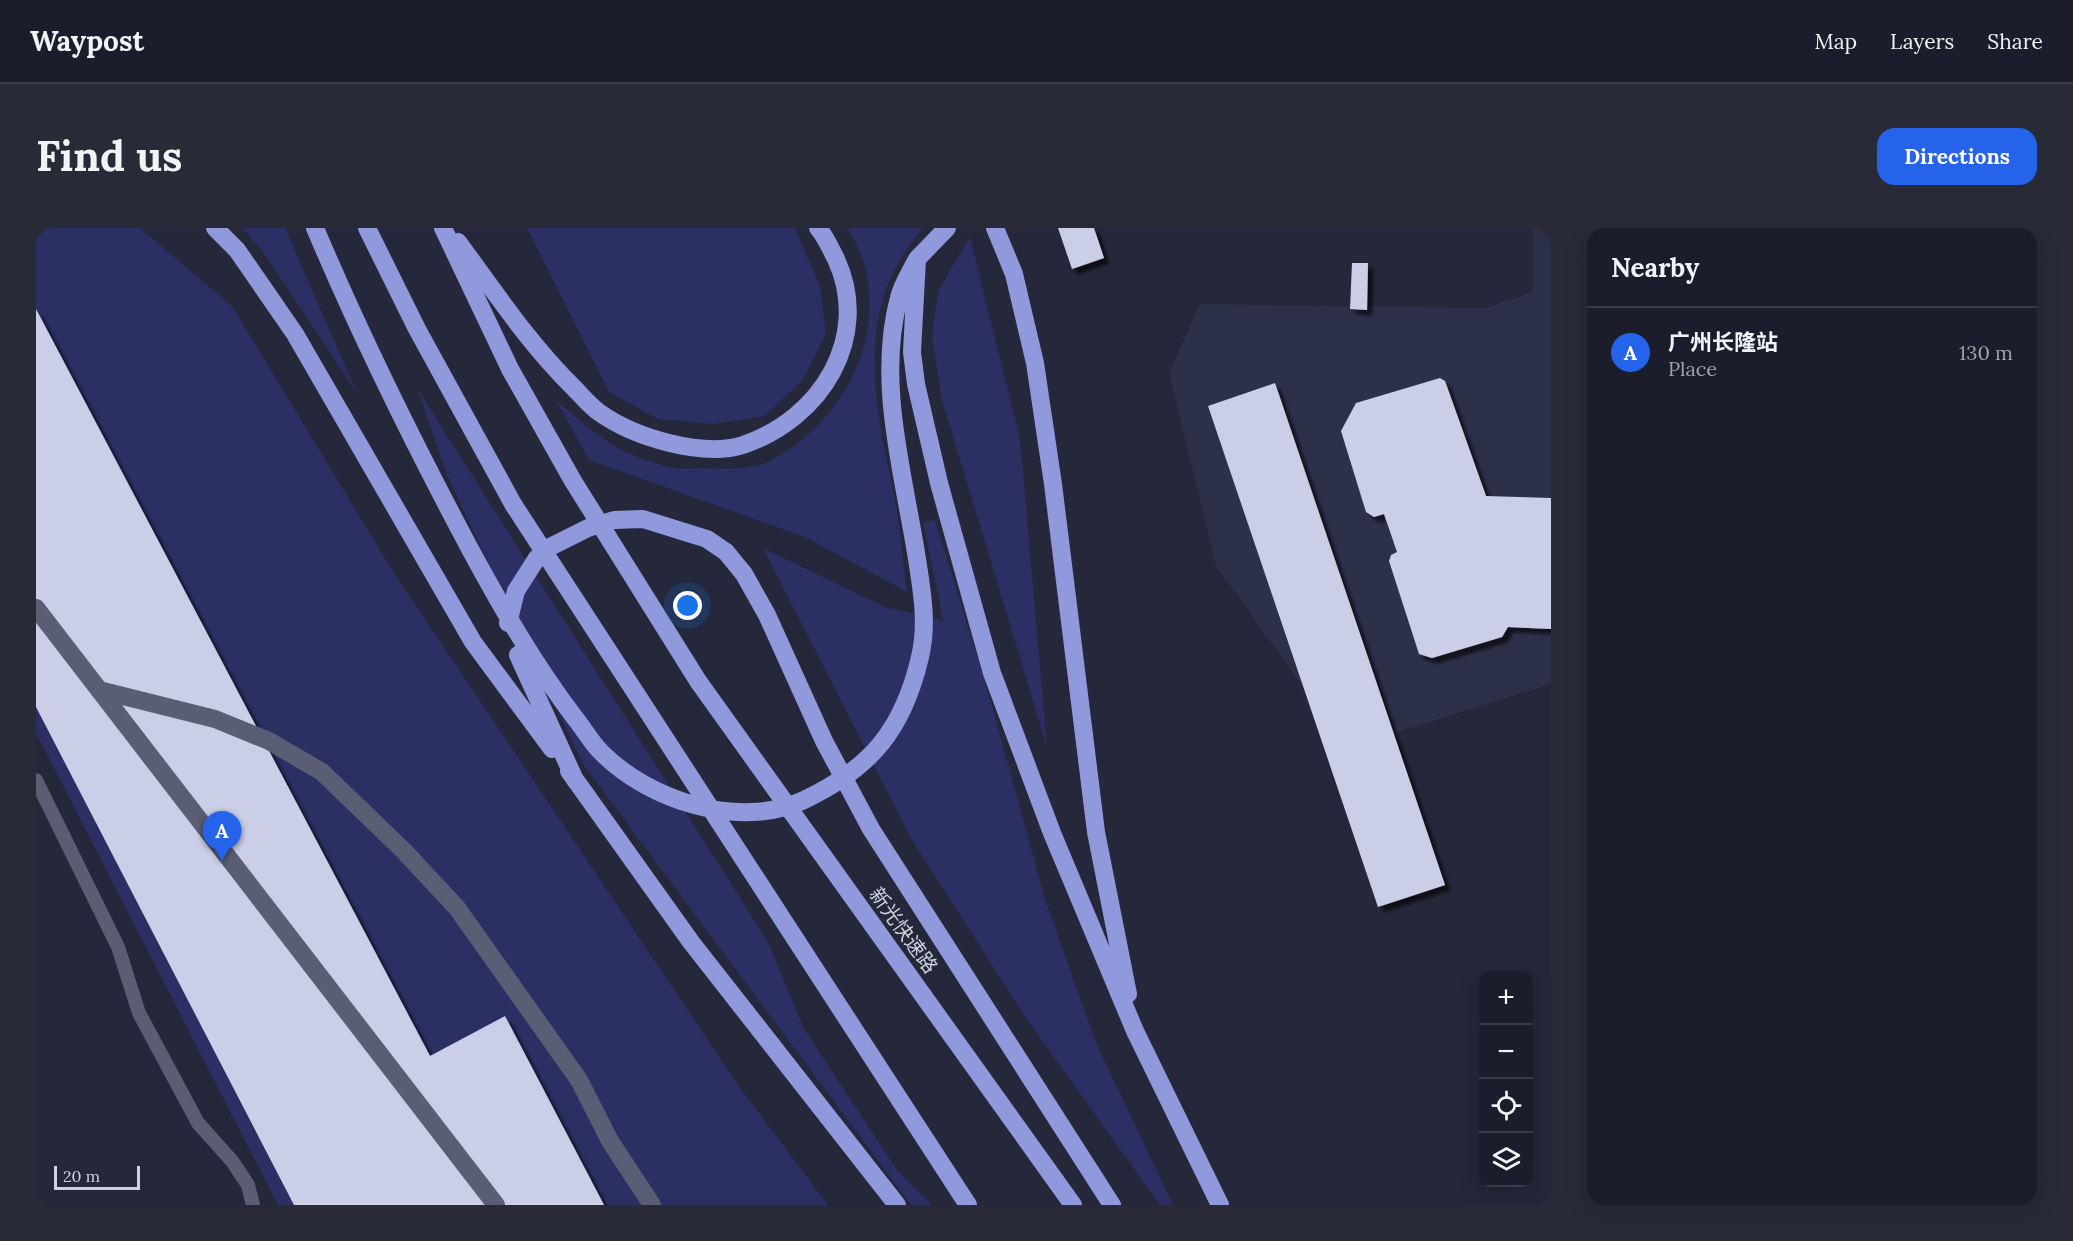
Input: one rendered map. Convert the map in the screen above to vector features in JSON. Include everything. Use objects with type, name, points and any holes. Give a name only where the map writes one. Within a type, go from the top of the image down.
[{"type":"highway","points":[[215,228],[237,250],[295,334],[473,642],[691,942],[897,1205]]},
{"type":"highway","points":[[315,228],[355,318],[439,490],[513,629],[544,678],[601,752],[652,789],[679,801],[721,810],[767,811],[797,803],[820,792],[852,773],[872,757],[888,738],[900,716],[920,657],[924,603],[892,410],[893,328],[899,295],[917,259],[947,228]]},
{"type":"highway","points":[[367,228],[417,329],[513,504],[968,1205]]},
{"type":"highway","name":"新光快速路","points":[[443,228],[510,369],[573,481],[698,681],[1073,1205]]},
{"type":"highway","points":[[448,228],[547,362],[600,413],[646,437],[702,449],[742,445],[785,424],[813,401],[833,374],[850,320],[846,281],[825,236],[818,228]]},
{"type":"highway","points":[[995,228],[1014,273],[1035,363],[1053,484],[1096,832],[1135,1031]]},
{"type":"highway","points":[[917,259],[912,352],[916,384],[939,483],[989,662],[1052,833],[1135,1031],[1220,1205]]},
{"type":"highway","points":[[575,780],[508,633],[508,614],[516,591],[537,558],[550,547],[574,533],[614,520],[643,519],[707,539],[726,552],[744,574],[767,615],[824,741],[871,829],[1112,1205]]},
{"type":"street","points":[[36,608],[496,1205]]},
{"type":"street","points":[[99,690],[214,719],[269,741],[322,772],[404,851],[457,908],[579,1080],[610,1141],[652,1205]]},
{"type":"lane","points":[[36,780],[118,947],[139,1013],[198,1124],[232,1161],[248,1185],[253,1205]]},
{"type":"shaded area","points":[[36,228],[140,228],[232,306],[389,565],[735,1081],[828,1205],[278,1205],[36,733]]},
{"type":"shaded area","points":[[242,228],[285,228],[357,393],[261,249]]},
{"type":"shaded area","points":[[527,228],[795,228],[820,286],[826,334],[803,379],[765,416],[713,424],[658,419],[609,392]]},
{"type":"shaded area","points":[[847,228],[923,228],[900,261],[886,289],[877,327],[875,355],[878,412],[899,524],[907,592],[805,537],[589,460],[556,400],[619,449],[669,467],[682,469],[739,468],[757,466],[772,460],[801,441],[825,417],[846,389],[860,358],[868,326],[869,292],[863,259]]},
{"type":"shaded area","points":[[1533,228],[1551,228],[1551,684],[1347,748],[1216,566],[1169,373],[1200,304],[1485,308],[1533,292]]},
{"type":"shaded area","points":[[970,237],[1020,438],[1047,747],[942,400],[932,337],[938,291]]},
{"type":"shaded area","points":[[417,388],[768,942],[804,1029],[897,1170],[932,1205],[911,1205],[583,764],[447,475]]},
{"type":"shaded area","points":[[935,520],[987,688],[1045,899],[1096,1043],[1173,1205],[1160,1205],[1026,1018],[912,840],[763,548],[885,607],[943,620],[923,522]]},
{"type":"building","points":[[1058,228],[1094,228],[1104,258],[1072,269]]},
{"type":"building","points":[[1352,263],[1368,263],[1367,310],[1350,309]]},
{"type":"building","points":[[36,309],[430,1056],[505,1016],[604,1205],[294,1205],[36,707]]},
{"type":"building","points":[[1440,378],[1445,381],[1486,496],[1551,498],[1551,629],[1508,627],[1502,637],[1432,658],[1419,654],[1389,561],[1391,555],[1397,552],[1384,514],[1374,517],[1366,512],[1341,431],[1356,403]]},
{"type":"building","points":[[1275,383],[1445,885],[1378,907],[1208,406]]},
{"type":"place","name":"广州长隆站","points":[[222,861]]}]
